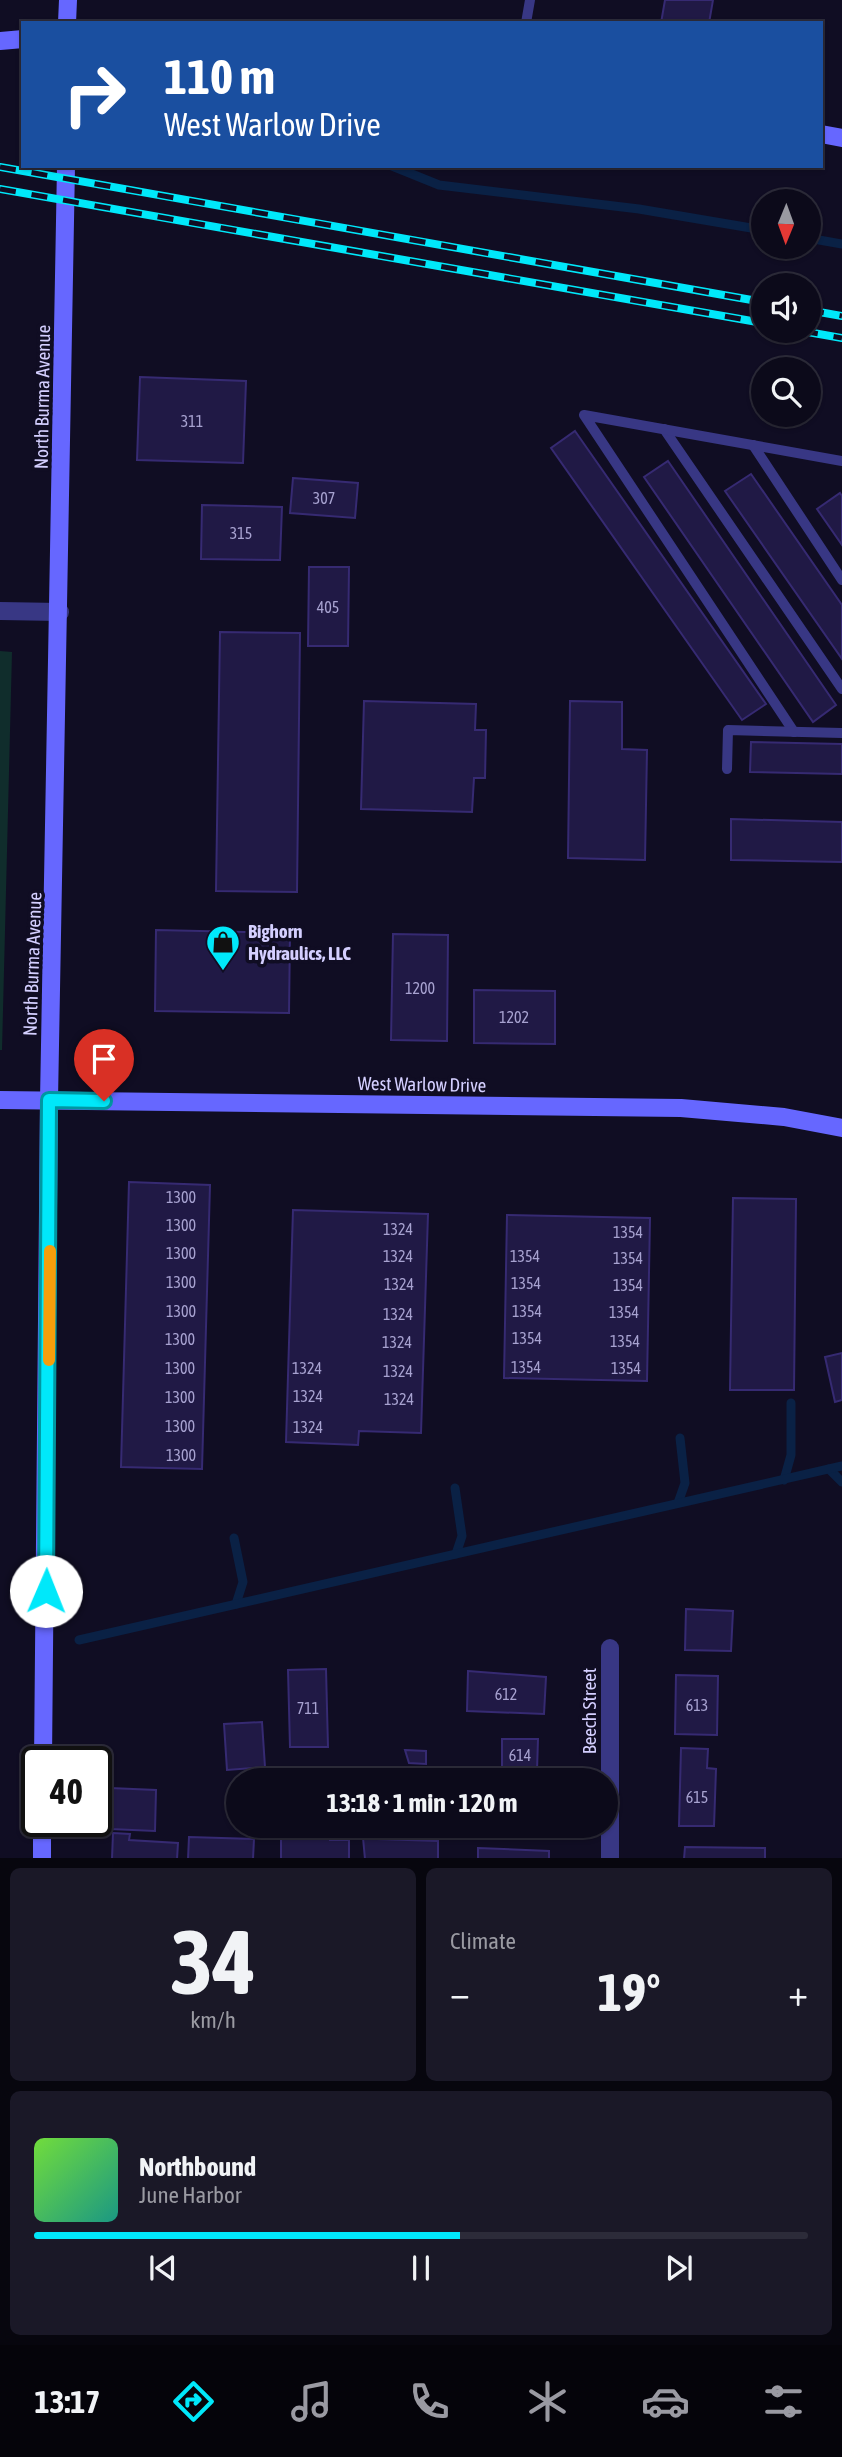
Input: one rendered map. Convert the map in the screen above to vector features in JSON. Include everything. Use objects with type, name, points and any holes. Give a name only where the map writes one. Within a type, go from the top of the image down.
[{"type":"street","points":[[67,21],[68,0]]},
{"type":"street","points":[[0,41],[21,39]]},
{"type":"street","points":[[823,134],[842,138]]},
{"type":"street","name":"North Burma Avenue","points":[[43,1746],[49,1100],[60,612],[66,168]]},
{"type":"street","points":[[0,611],[60,612]]},
{"type":"street","name":"West Warlow Drive","points":[[0,1100],[681,1108],[783,1117],[842,1128]]},
{"type":"street","name":"Beech Street","points":[[610,1648],[610,1858]]},
{"type":"street","points":[[42,1837],[42,1858]]},
{"type":"lane","points":[[526,21],[530,0]]},
{"type":"lane","points":[[794,732],[584,415],[842,461]]},
{"type":"lane","points":[[664,429],[842,689]]},
{"type":"lane","points":[[753,445],[842,580]]},
{"type":"lane","points":[[727,769],[728,730],[842,733]]},
{"type":"green space","points":[[0,651],[12,652],[2,1050],[0,1050]]},
{"type":"building","points":[[665,0],[713,0],[709,21],[661,21]]},
{"type":"building","points":[[140,377],[246,381],[243,463],[137,460]]},
{"type":"building","points":[[575,431],[766,704],[742,720],[551,448]]},
{"type":"building","points":[[668,461],[836,705],[813,722],[644,477]]},
{"type":"building","points":[[751,474],[842,605],[842,659],[725,491]]},
{"type":"building","points":[[293,478],[358,483],[355,518],[290,513]]},
{"type":"building","points":[[840,493],[842,496],[842,545],[817,509]]},
{"type":"building","points":[[202,505],[282,507],[280,560],[201,559]]},
{"type":"building","points":[[309,567],[349,567],[348,646],[308,646]]},
{"type":"building","points":[[220,632],[300,633],[297,892],[216,891]]},
{"type":"building","points":[[364,701],[476,704],[475,730],[486,730],[485,778],[474,778],[472,812],[361,809]]},
{"type":"building","points":[[570,701],[622,702],[622,749],[647,750],[645,860],[568,858]]},
{"type":"building","points":[[751,742],[842,744],[842,774],[750,772]]},
{"type":"building","points":[[731,819],[842,822],[842,862],[731,860]]},
{"type":"building","name":"Bighorn Hydraulics, LLC","points":[[156,930],[290,933],[289,1013],[155,1011]]},
{"type":"building","points":[[393,934],[448,935],[447,1041],[391,1040]]},
{"type":"building","points":[[474,990],[555,991],[555,1044],[474,1043]]},
{"type":"building","points":[[129,1182],[210,1185],[202,1469],[121,1467]]},
{"type":"building","points":[[733,1198],[796,1199],[794,1390],[730,1390]]},
{"type":"building","points":[[293,1210],[428,1214],[421,1433],[359,1431],[358,1445],[286,1442]]},
{"type":"building","points":[[507,1215],[650,1218],[647,1381],[504,1378]]},
{"type":"building","points":[[842,1353],[842,1400],[835,1402],[825,1357]]},
{"type":"building","points":[[686,1609],[733,1611],[731,1651],[685,1650]]},
{"type":"building","points":[[326,1669],[328,1747],[290,1747],[288,1670]]},
{"type":"building","points":[[468,1671],[546,1677],[544,1714],[467,1711]]},
{"type":"building","points":[[676,1675],[718,1676],[717,1735],[675,1734]]},
{"type":"building","points":[[262,1722],[265,1767],[227,1768],[224,1724]]},
{"type":"building","points":[[502,1739],[538,1739],[537,1768],[502,1768]]},
{"type":"building","points":[[681,1748],[708,1749],[707,1768],[716,1769],[714,1826],[679,1826]]},
{"type":"building","points":[[405,1750],[426,1751],[426,1764],[409,1763]]},
{"type":"building","points":[[112,1788],[156,1790],[155,1831],[112,1829]]},
{"type":"building","points":[[113,1833],[130,1834],[129,1840],[178,1843],[177,1858],[112,1858]]},
{"type":"building","points":[[189,1837],[254,1839],[253,1858],[188,1858]]},
{"type":"building","points":[[363,1838],[438,1841],[438,1858],[365,1858]]},
{"type":"building","points":[[281,1839],[349,1840],[349,1858],[281,1858]]},
{"type":"building","points":[[685,1847],[765,1848],[765,1858],[684,1858]]},
{"type":"building","points":[[478,1848],[549,1851],[549,1858],[478,1858]]},
{"type":"waterway","points":[[397,168],[439,185],[639,209],[751,228]]},
{"type":"waterway","points":[[821,240],[842,244]]},
{"type":"waterway","points":[[784,1480],[791,1455],[791,1403]]},
{"type":"waterway","points":[[678,1503],[685,1483],[680,1438]]},
{"type":"waterway","points":[[79,1640],[842,1466]]},
{"type":"waterway","points":[[829,1469],[842,1482]]},
{"type":"waterway","points":[[455,1488],[462,1536],[456,1554]]},
{"type":"waterway","points":[[234,1538],[243,1582],[236,1604]]},
{"type":"railway","points":[[0,167],[751,300]]},
{"type":"railway","points":[[0,189],[751,321]]},
{"type":"railway","points":[[821,312],[842,316]]},
{"type":"railway","points":[[821,334],[842,338]]},
{"type":"slow traffic","points":[[49,1360],[50,1251]]},
{"type":"place","name":"Bighorn Hydraulics, LLC","points":[[223,972]]},
{"type":"route","points":[[46,1591],[50,1303],[49,1100],[104,1101]]}]
